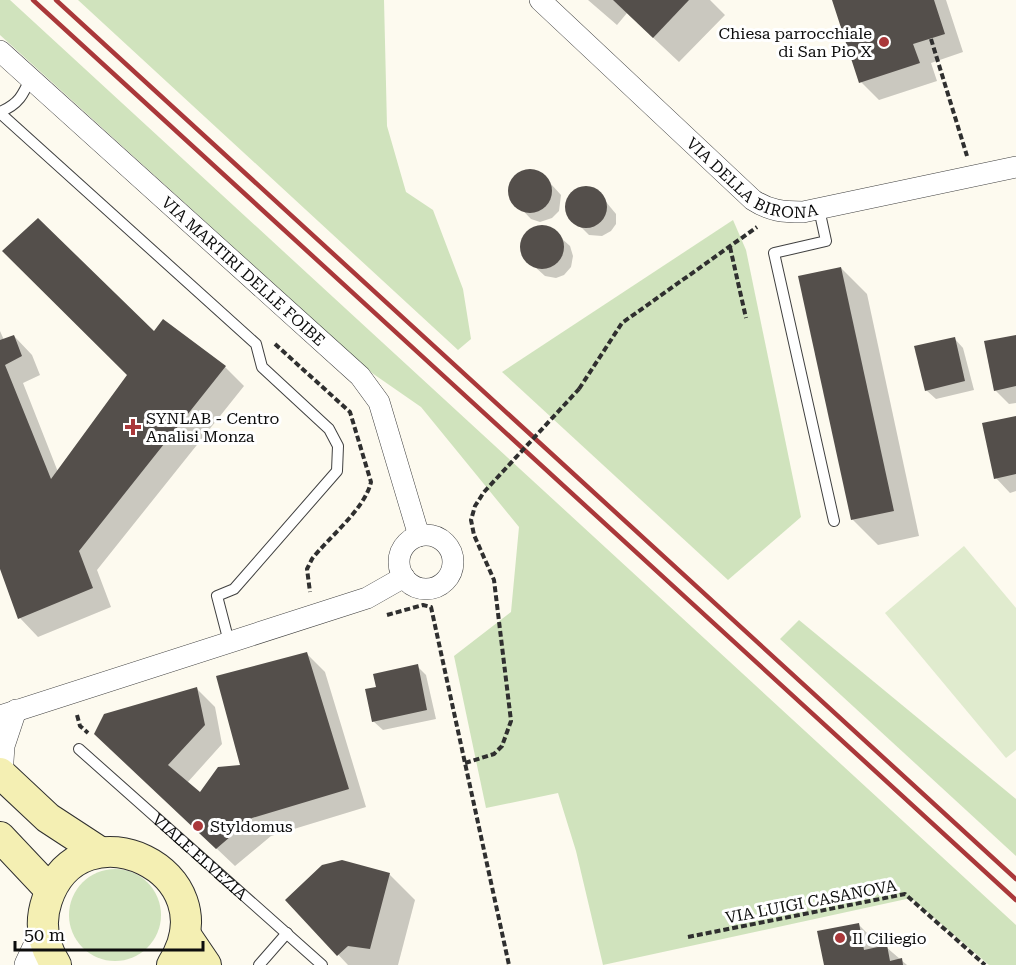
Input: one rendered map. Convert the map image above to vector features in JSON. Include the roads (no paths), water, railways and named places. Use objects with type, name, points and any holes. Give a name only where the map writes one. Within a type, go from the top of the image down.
[{"type":"main road","points":[[1,775],[48,818],[100,852]]},
{"type":"main road","points":[[0,837],[50,890]]},
{"type":"main road","points":[[56,965],[49,954],[43,933],[43,911],[50,890],[63,873],[80,860],[100,852],[123,852],[145,858],[164,871],[178,890],[185,911],[186,934],[180,953],[172,965]]},
{"type":"main road","points":[[186,934],[206,965]]},
{"type":"street","name":"VIA DELLA BIRONA","points":[[540,0],[753,200],[779,212],[819,209],[1016,167]]},
{"type":"street","name":"VIA MARTIRI DELLE FOIBE","points":[[0,51],[360,376],[379,402],[419,536]]},
{"type":"street","points":[[432,535],[446,544],[453,559],[452,569],[442,584],[434,588],[415,587],[404,577],[399,566],[399,557],[407,542],[419,536],[432,535]]},
{"type":"street","points":[[1,775],[8,713],[367,598],[404,577]]},
{"type":"street","points":[[27,965],[43,933]]},
{"type":"lane","points":[[31,77],[21,100],[0,112],[256,344],[262,368],[329,429],[338,446],[336,471],[234,589],[217,596],[229,642]]},
{"type":"lane","points":[[819,209],[826,241],[774,253],[834,521]]},
{"type":"lane","name":"VIALE ELVEZIA","points":[[79,749],[322,965]]},
{"type":"lane","points":[[259,965],[287,933]]},
{"type":"railway","points":[[33,0],[1016,900]]},
{"type":"railway","points":[[56,0],[1016,879]]},
{"type":"place","name":"Chiesa parrocchiale di San Pio X","points":[[884,42]]},
{"type":"place","name":"SYNLAB - Centro Analisi Monza","points":[[133,427]]},
{"type":"place","name":"Styldomus","points":[[198,826]]},
{"type":"place","name":"Il Ciliegio","points":[[840,938]]}]
